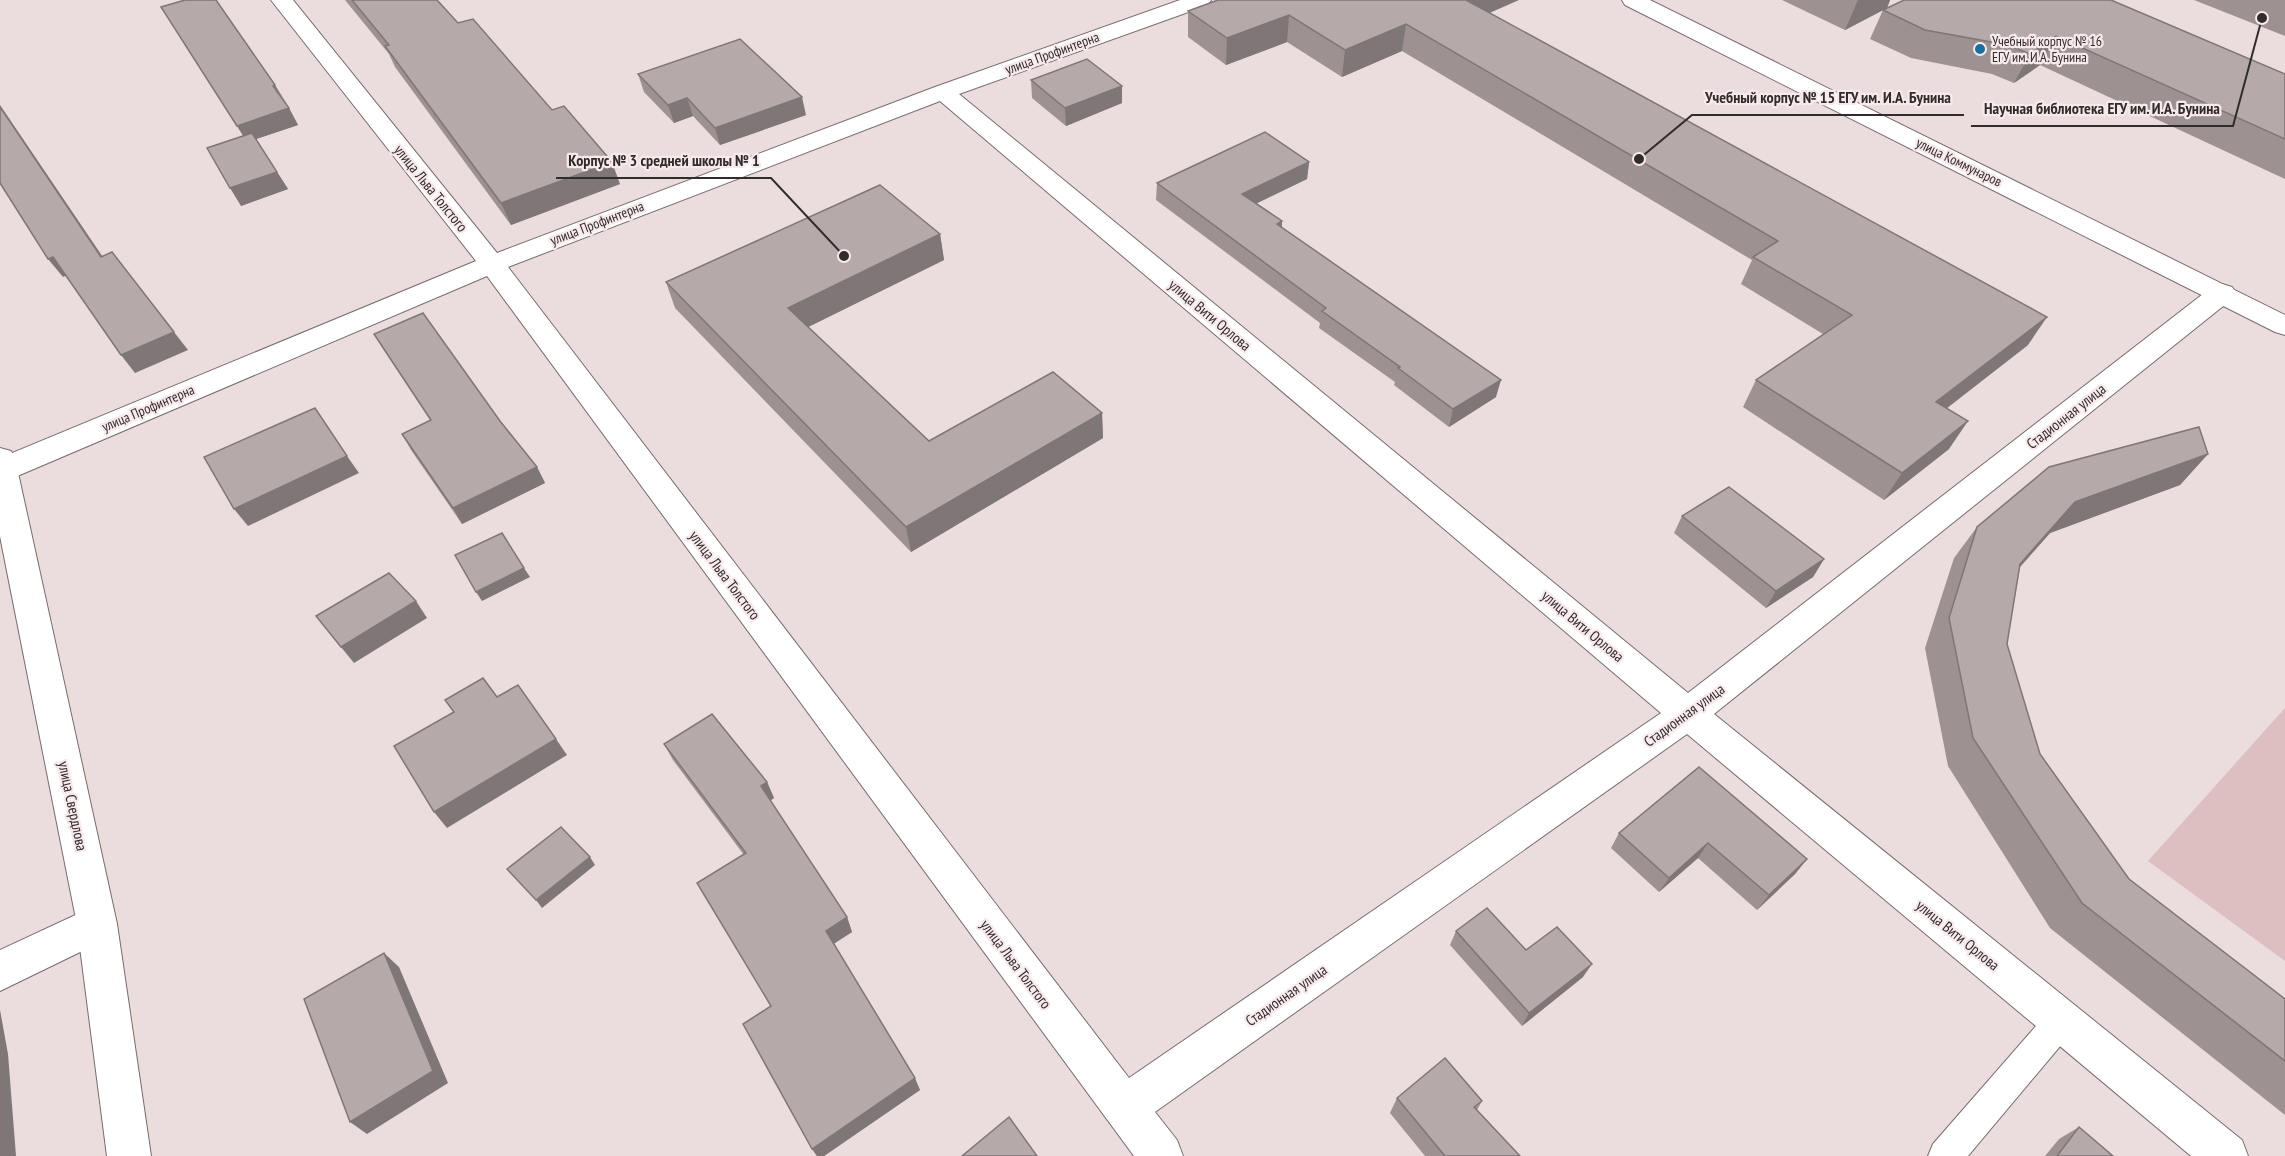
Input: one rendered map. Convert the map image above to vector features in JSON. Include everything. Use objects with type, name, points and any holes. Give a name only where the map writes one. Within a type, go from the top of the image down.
[{"type":"street","name":"улица Льва Толстого","points":[[282,0],[492,264],[1161,1156]]},
{"type":"street","name":"улица Профинтерна","points":[[2,464],[492,264],[943,92],[1200,0]]},
{"type":"street","name":"улица Коммунаров","points":[[1633,0],[2285,326]]},
{"type":"street","name":"улица Вити Орлова","points":[[943,92],[1688,714],[2226,1156]]},
{"type":"street","name":"Стадионная улица","points":[[1124,1108],[1688,714],[2222,293]]},
{"type":"street","name":"улица Свердлова","points":[[2,464],[97,924],[129,1156]]},
{"type":"street","points":[[0,971],[97,924]]},
{"type":"lane","points":[[1945,1156],[2061,1021]]},
{"type":"shaded area","points":[[2285,708],[2285,961],[2148,861]]},
{"type":"building","points":[[185,0],[216,0],[289,108],[237,126],[161,7]]},
{"type":"building","points":[[352,0],[437,0],[458,23],[473,19],[552,110],[564,106],[612,162],[501,203],[385,46],[389,45]]},
{"type":"building","points":[[1218,0],[1466,0],[2047,317],[1936,402],[1968,421],[1902,473],[1756,380],[1852,315],[1753,257],[1778,241],[1406,24],[1345,50],[1289,15],[1227,38],[1188,11]]},
{"type":"building","points":[[1904,0],[2111,0],[2285,74],[2285,139],[2056,36],[2030,54],[2008,45],[1925,30],[1883,10]]},
{"type":"building","points":[[740,39],[802,97],[715,128],[687,98],[668,105],[638,74]]},
{"type":"building","points":[[1087,59],[1122,86],[1065,108],[1031,80]]},
{"type":"building","points":[[0,107],[101,257],[112,252],[174,332],[121,355],[53,257],[48,259],[0,183]]},
{"type":"building","points":[[1265,132],[1309,162],[1242,194],[1282,221],[1277,224],[1501,380],[1453,409],[1398,368],[1400,367],[1322,311],[1326,308],[1157,183]]},
{"type":"building","points":[[252,133],[277,172],[230,188],[207,148]]},
{"type":"building","points":[[880,185],[940,234],[788,308],[929,441],[1053,372],[1102,413],[906,527],[666,282]]},
{"type":"building","points":[[423,313],[500,421],[537,467],[453,508],[402,434],[431,420],[374,334]]},
{"type":"building","points":[[315,408],[347,456],[234,509],[204,457]]},
{"type":"building","points":[[2199,427],[2208,454],[2075,502],[2020,564],[2007,644],[2040,754],[2129,879],[2285,999],[2285,1061],[2082,903],[1973,738],[1949,618],[1977,527],[2049,467]]},
{"type":"building","points":[[1729,487],[1824,559],[1776,591],[1682,516]]},
{"type":"building","points":[[502,533],[524,568],[476,592],[455,555]]},
{"type":"building","points":[[389,573],[416,601],[341,647],[316,616]]},
{"type":"building","points":[[483,678],[497,697],[518,685],[556,739],[434,812],[394,746],[454,712],[445,700]]},
{"type":"building","points":[[712,714],[767,782],[761,786],[847,917],[826,931],[915,1078],[812,1149],[743,1024],[771,1006],[697,883],[746,853],[664,744]]},
{"type":"building","points":[[1699,767],[1807,859],[1769,895],[1708,843],[1669,878],[1619,833]]},
{"type":"building","points":[[561,827],[590,857],[536,900],[507,869]]},
{"type":"building","points":[[1487,908],[1526,950],[1557,927],[1592,964],[1529,1013],[1456,931]]},
{"type":"building","points":[[384,953],[433,1071],[350,1122],[304,999]]},
{"type":"building","points":[[1445,1058],[1482,1101],[1474,1107],[1520,1156],[1445,1156],[1397,1098]]},
{"type":"building","points":[[1009,1117],[1037,1156],[962,1156]]},
{"type":"building","points":[[2079,1127],[2113,1156],[2057,1156]]},
{"type":"place","name":"Научная библиотека ЕГУ им. И.А. Бунина","points":[[2262,18]]},
{"type":"place","name":"Учебный корпус № 16 ЕГУ им. И.А. Бунина","points":[[1980,49]]},
{"type":"place","name":"Учебный корпус № 15 ЕГУ им. И.А. Бунина","points":[[1639,159]]},
{"type":"place","name":"Корпус № 3 средней школы № 1","points":[[844,256]]}]
